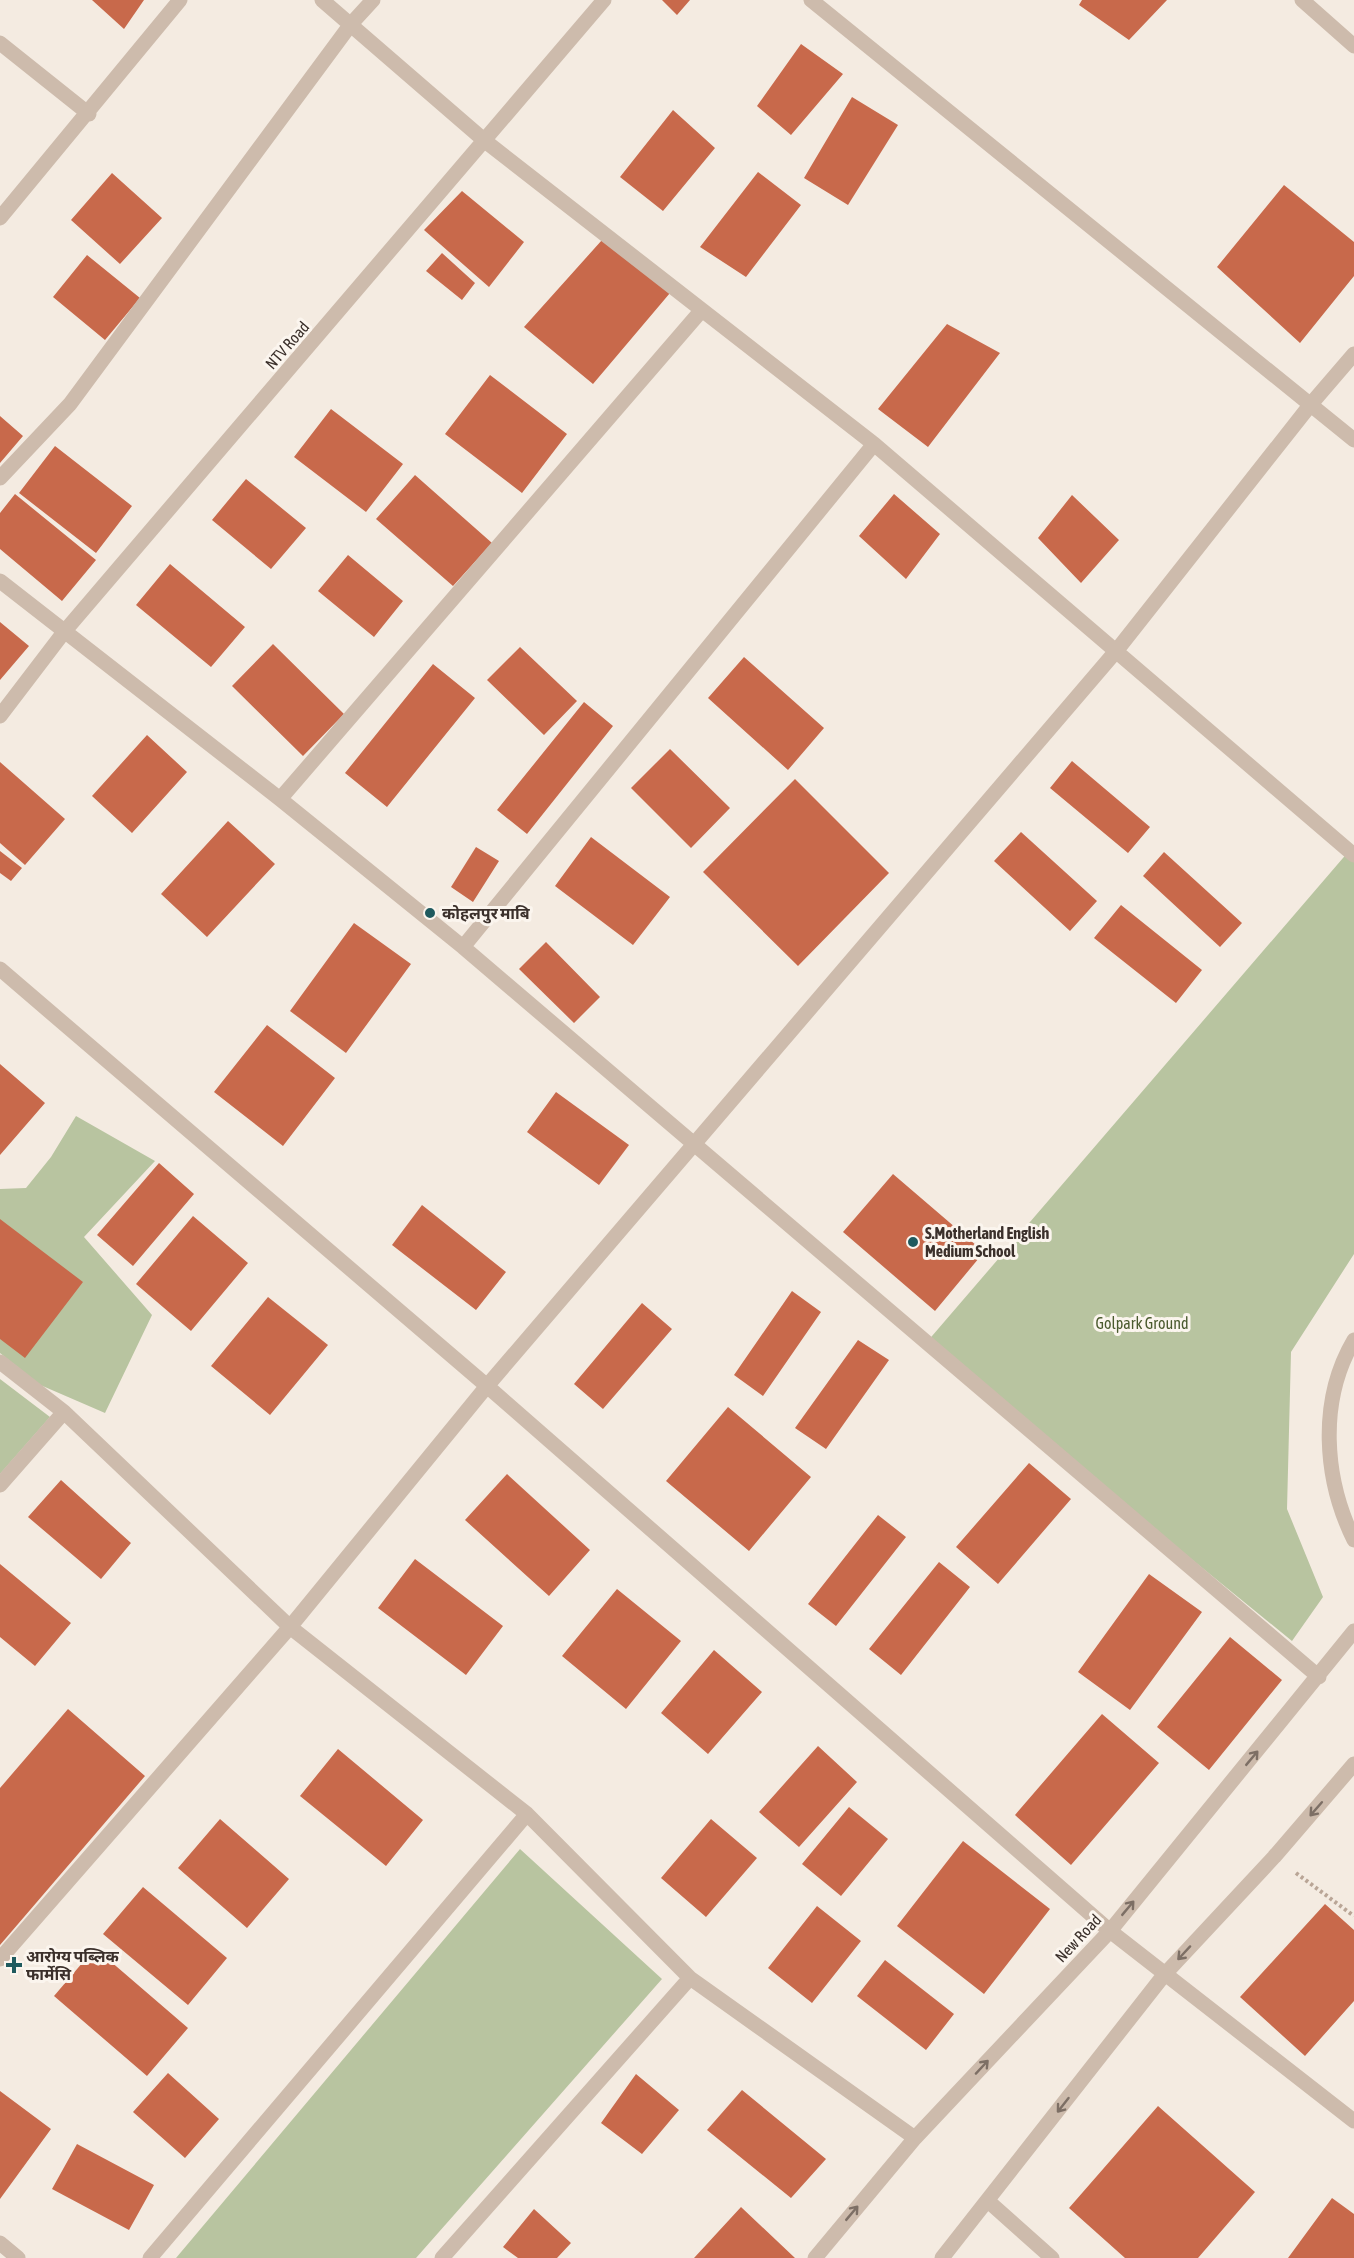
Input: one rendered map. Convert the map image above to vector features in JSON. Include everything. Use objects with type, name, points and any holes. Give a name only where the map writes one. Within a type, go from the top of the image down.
[{"type":"street","points":[[0,218],[89,114],[180,0]]},
{"type":"street","points":[[322,0],[485,141],[874,444],[1354,855]]},
{"type":"street","points":[[0,478],[70,404],[351,24],[373,0]]},
{"type":"street","name":"NTV Road","points":[[0,716],[64,632],[604,0]]},
{"type":"street","points":[[811,0],[1354,440]]},
{"type":"street","points":[[1302,0],[1354,46]]},
{"type":"street","points":[[0,43],[89,114]]},
{"type":"street","points":[[280,799],[701,311]]},
{"type":"street","points":[[0,1959],[290,1627],[487,1386],[1117,650],[1311,404],[1354,354]]},
{"type":"street","points":[[463,947],[874,444]]},
{"type":"street","points":[[0,581],[280,799],[463,947],[1319,1677]]},
{"type":"street","points":[[0,969],[487,1386],[1110,1930],[1164,1975],[1354,2121]]},
{"type":"street","points":[[1354,1340],[1335,1390],[1329,1433],[1331,1475],[1342,1516],[1354,1540]]},
{"type":"street","points":[[0,1362],[64,1412],[290,1627],[527,1814],[690,1978],[915,2138]]},
{"type":"street","points":[[0,1485],[64,1412]]},
{"type":"street","name":"New Road","points":[[815,2258],[915,2138],[1110,1930],[1319,1677],[1354,1631]]},
{"type":"street","points":[[942,2258],[1164,1975],[1274,1857],[1354,1764]]},
{"type":"street","points":[[150,2258],[527,1814]]},
{"type":"street","points":[[442,2258],[690,1978]]},
{"type":"street","points":[[988,2200],[1052,2258]]},
{"type":"street","points":[[0,2243],[18,2258]]},
{"type":"path","points":[[1274,1857],[1354,1916]]},
{"type":"green space","name":"Golpark Ground","points":[[1349,851],[1354,855],[1354,1254],[1291,1352],[1287,1509],[1323,1597],[1292,1641],[926,1343]]},
{"type":"green space","points":[[76,1116],[155,1161],[84,1237],[152,1315],[105,1413],[38,1384],[0,1353],[0,1189],[26,1188],[51,1157]]},
{"type":"green space","points":[[0,1379],[50,1417],[0,1474]]},
{"type":"green space","points":[[520,1849],[662,1979],[416,2258],[176,2258]]},
{"type":"building","points":[[92,0],[144,0],[124,29]]},
{"type":"building","points":[[662,0],[690,0],[677,15]]},
{"type":"building","points":[[1082,0],[1167,0],[1129,40],[1079,5]]},
{"type":"building","points":[[801,44],[843,74],[791,135],[757,106]]},
{"type":"building","points":[[852,97],[898,125],[848,205],[804,178]]},
{"type":"building","points":[[673,110],[715,148],[663,211],[620,177]]},
{"type":"building","points":[[758,172],[801,205],[746,277],[700,247]]},
{"type":"building","points":[[112,173],[162,218],[120,264],[71,220]]},
{"type":"building","points":[[1284,185],[1354,242],[1354,276],[1300,343],[1217,267]]},
{"type":"building","points":[[462,191],[524,242],[489,287],[424,230]]},
{"type":"building","points":[[602,240],[670,293],[593,384],[524,327]]},
{"type":"building","points":[[442,253],[475,283],[462,300],[426,271]]},
{"type":"building","points":[[87,255],[140,298],[105,340],[53,297]]},
{"type":"building","points":[[947,324],[1000,353],[928,447],[878,409]]},
{"type":"building","points":[[490,375],[567,434],[522,493],[445,434]]},
{"type":"building","points":[[331,409],[403,464],[366,512],[294,457]]},
{"type":"building","points":[[0,416],[23,436],[0,463]]},
{"type":"building","points":[[55,446],[132,506],[96,553],[19,493]]},
{"type":"building","points":[[415,475],[492,543],[453,586],[376,519]]},
{"type":"building","points":[[246,479],[306,528],[271,569],[212,520]]},
{"type":"building","points":[[15,494],[96,560],[62,601],[0,549],[0,513]]},
{"type":"building","points":[[894,494],[940,534],[906,579],[859,536]]},
{"type":"building","points":[[1072,495],[1119,540],[1081,583],[1038,538]]},
{"type":"building","points":[[348,555],[403,601],[374,637],[318,591]]},
{"type":"building","points":[[170,564],[245,627],[211,667],[136,605]]},
{"type":"building","points":[[0,622],[29,646],[0,680]]},
{"type":"building","points":[[273,644],[344,714],[303,756],[232,686]]},
{"type":"building","points":[[520,647],[577,701],[544,735],[487,680]]},
{"type":"building","points":[[744,657],[824,728],[788,770],[708,698]]},
{"type":"building","points":[[433,664],[475,698],[387,807],[345,773]]},
{"type":"building","points":[[584,702],[613,726],[527,834],[497,810]]},
{"type":"building","points":[[147,735],[187,772],[132,833],[92,796]]},
{"type":"building","points":[[670,749],[730,808],[691,848],[631,788]]},
{"type":"building","points":[[1072,761],[1150,827],[1128,853],[1050,788]]},
{"type":"building","points":[[0,762],[65,819],[25,865],[0,843]]},
{"type":"building","points":[[795,779],[889,873],[798,966],[703,872]]},
{"type":"building","points":[[228,821],[275,864],[207,937],[161,894]]},
{"type":"building","points":[[1021,832],[1097,901],[1070,931],[994,861]]},
{"type":"building","points":[[591,837],[670,897],[633,945],[555,886]]},
{"type":"building","points":[[476,847],[499,861],[473,902],[451,887]]},
{"type":"building","points":[[0,851],[22,868],[11,881],[0,873]]},
{"type":"building","points":[[1164,852],[1242,923],[1220,947],[1143,876]]},
{"type":"building","points":[[1121,905],[1202,970],[1176,1003],[1094,938]]},
{"type":"building","points":[[354,923],[411,964],[346,1053],[290,1011]]},
{"type":"building","points":[[546,942],[600,997],[574,1023],[519,969]]},
{"type":"building","points":[[267,1025],[335,1078],[283,1146],[214,1092]]},
{"type":"building","points":[[0,1064],[45,1103],[0,1155]]},
{"type":"building","points":[[556,1092],[629,1145],[599,1185],[527,1132]]},
{"type":"building","points":[[159,1163],[194,1194],[133,1266],[97,1235]]},
{"type":"building","name":"S.Motherland English Medium School","points":[[893,1174],[984,1252],[935,1311],[843,1232]]},
{"type":"building","points":[[422,1205],[506,1272],[476,1310],[392,1245]]},
{"type":"building","points":[[193,1216],[248,1263],[191,1331],[136,1284]]},
{"type":"building","points":[[0,1219],[83,1282],[25,1358],[0,1339]]},
{"type":"building","points":[[792,1291],[821,1312],[763,1396],[734,1375]]},
{"type":"building","points":[[268,1297],[328,1345],[270,1415],[211,1366]]},
{"type":"building","points":[[642,1303],[672,1329],[603,1409],[574,1384]]},
{"type":"building","points":[[858,1340],[889,1360],[826,1449],[795,1428]]},
{"type":"building","points":[[728,1407],[811,1477],[749,1551],[666,1481]]},
{"type":"building","points":[[1029,1463],[1071,1499],[998,1584],[956,1547]]},
{"type":"building","points":[[507,1474],[590,1550],[549,1596],[465,1520]]},
{"type":"building","points":[[61,1480],[131,1543],[101,1579],[28,1517]]},
{"type":"building","points":[[878,1515],[906,1537],[836,1626],[808,1604]]},
{"type":"building","points":[[415,1559],[503,1626],[466,1675],[378,1608]]},
{"type":"building","points":[[939,1562],[970,1587],[901,1675],[869,1649]]},
{"type":"building","points":[[0,1564],[71,1623],[35,1666],[0,1637]]},
{"type":"building","points":[[1149,1574],[1202,1612],[1130,1710],[1078,1672]]},
{"type":"building","points":[[617,1589],[681,1641],[626,1709],[562,1656]]},
{"type":"building","points":[[1230,1637],[1282,1680],[1209,1770],[1157,1727]]},
{"type":"building","points":[[714,1650],[762,1692],[708,1754],[661,1713]]},
{"type":"building","points":[[68,1709],[145,1776],[0,1945],[0,1788]]},
{"type":"building","points":[[1102,1714],[1159,1763],[1071,1865],[1015,1815]]},
{"type":"building","points":[[818,1746],[857,1782],[799,1847],[759,1812]]},
{"type":"building","points":[[338,1749],[423,1820],[386,1866],[300,1796]]},
{"type":"building","points":[[849,1807],[888,1839],[841,1896],[802,1864]]},
{"type":"building","points":[[220,1819],[289,1879],[247,1928],[178,1868]]},
{"type":"building","points":[[711,1819],[757,1858],[706,1917],[661,1878]]},
{"type":"building","points":[[963,1841],[1050,1909],[984,1994],[897,1926]]},
{"type":"building","points":[[143,1887],[227,1958],[188,2005],[103,1934]]},
{"type":"building","points":[[1325,1904],[1354,1930],[1354,2001],[1305,2056],[1240,1997]]},
{"type":"building","points":[[817,1906],[861,1941],[812,2003],[768,1968]]},
{"type":"building","points":[[95,1948],[188,2028],[147,2076],[54,1996]]},
{"type":"building","points":[[885,1960],[954,2014],[926,2050],[857,1996]]},
{"type":"building","points":[[168,2073],[219,2119],[185,2158],[133,2112]]},
{"type":"building","points":[[636,2074],[679,2110],[642,2154],[601,2123]]},
{"type":"building","points":[[742,2090],[826,2159],[791,2198],[707,2130]]},
{"type":"building","points":[[0,2091],[51,2129],[0,2199]]},
{"type":"building","points":[[1158,2106],[1255,2192],[1198,2258],[1125,2258],[1069,2208]]},
{"type":"building","points":[[77,2144],[154,2185],[129,2230],[52,2189]]},
{"type":"building","points":[[1332,2198],[1354,2214],[1354,2258],[1288,2258]]},
{"type":"building","points":[[741,2207],[795,2258],[694,2258]]},
{"type":"building","points":[[534,2209],[571,2243],[557,2258],[518,2258],[503,2247]]},
{"type":"place","name":"कोहलपुर माबि","points":[[430,913]]},
{"type":"place","name":"S.Motherland English Medium School","points":[[913,1242]]},
{"type":"place","name":"आरोग्य पब्लिक फार्मेसि","points":[[14,1965]]}]
